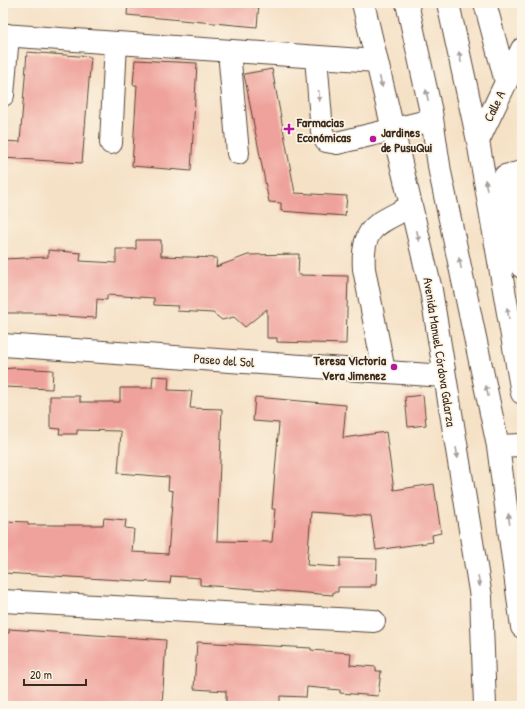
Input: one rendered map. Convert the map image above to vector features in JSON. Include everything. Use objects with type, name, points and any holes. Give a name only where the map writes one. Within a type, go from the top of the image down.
[{"type":"street","points":[[407,3],[432,120],[440,172],[498,446],[522,627]]},
{"type":"street","points":[[448,3],[478,141],[522,393]]},
{"type":"street","points":[[485,3],[506,82]]},
{"type":"street","name":"Avenida Manuel Córdova Galarza","points":[[361,6],[394,130],[431,290],[481,597],[485,706]]},
{"type":"street","points":[[3,95],[6,35],[376,61]]},
{"type":"street","points":[[111,143],[116,43]]},
{"type":"street","name":"Calle A","points":[[478,141],[522,49]]},
{"type":"street","points":[[230,51],[238,153]]},
{"type":"street","points":[[316,57],[322,132],[326,141],[337,143],[432,120]]},
{"type":"street","points":[[522,172],[505,176],[522,267]]},
{"type":"street","points":[[384,371],[364,269],[364,241],[373,229],[411,206]]},
{"type":"street","name":"Paseo del Sol","points":[[3,345],[444,376]]},
{"type":"street","points":[[498,446],[522,445]]},
{"type":"street","points":[[3,601],[374,621]]},
{"type":"building","points":[[128,3],[259,3],[257,27],[127,15]]},
{"type":"building","points":[[27,52],[91,57],[82,163],[3,158],[3,141],[20,142]]},
{"type":"building","points":[[135,60],[197,63],[191,171],[132,166],[137,85],[133,85]]},
{"type":"building","points":[[272,69],[295,193],[347,196],[345,216],[281,211],[281,203],[269,202],[244,74]]},
{"type":"building","points":[[136,240],[161,240],[161,256],[217,258],[216,267],[248,255],[299,254],[298,275],[348,276],[346,344],[277,342],[277,338],[267,338],[267,309],[245,327],[234,317],[222,320],[213,313],[177,311],[178,306],[154,305],[154,298],[107,295],[107,300],[97,299],[96,318],[46,315],[46,313],[3,313],[3,259],[48,257],[48,250],[81,253],[80,261],[116,263],[116,249],[136,249]]},
{"type":"building","points":[[14,368],[53,370],[52,389],[3,387],[3,369]]},
{"type":"building","points":[[153,376],[169,377],[168,390],[192,391],[190,408],[222,409],[217,541],[272,542],[275,509],[272,509],[279,423],[253,421],[255,397],[346,405],[343,438],[386,432],[394,490],[434,484],[441,533],[432,535],[433,542],[376,550],[371,516],[311,512],[307,565],[340,567],[340,558],[377,559],[376,585],[371,585],[371,587],[338,587],[338,592],[333,592],[333,595],[200,585],[200,578],[171,576],[170,583],[4,573],[3,521],[28,522],[28,525],[103,525],[104,518],[126,520],[125,528],[134,529],[132,552],[168,554],[173,491],[168,490],[169,477],[118,473],[121,432],[119,431],[77,430],[77,434],[59,434],[60,429],[50,428],[50,396],[80,396],[80,402],[120,402],[120,388],[152,388]]},
{"type":"building","points":[[423,395],[426,425],[408,427],[405,397]]},
{"type":"building","points":[[9,629],[166,640],[162,706],[3,706],[3,632],[9,633]]},
{"type":"building","points":[[197,642],[311,648],[311,650],[351,653],[350,665],[376,667],[376,671],[381,671],[378,696],[340,693],[340,690],[307,687],[306,697],[280,696],[280,706],[226,706],[226,691],[194,689]]},
{"type":"place","name":"Farmacias Económicas","points":[[289,129]]},
{"type":"place","name":"Jardines de PusuQui","points":[[373,139]]},
{"type":"place","name":"Teresa Victoria Vera Jimenez","points":[[394,367]]}]
